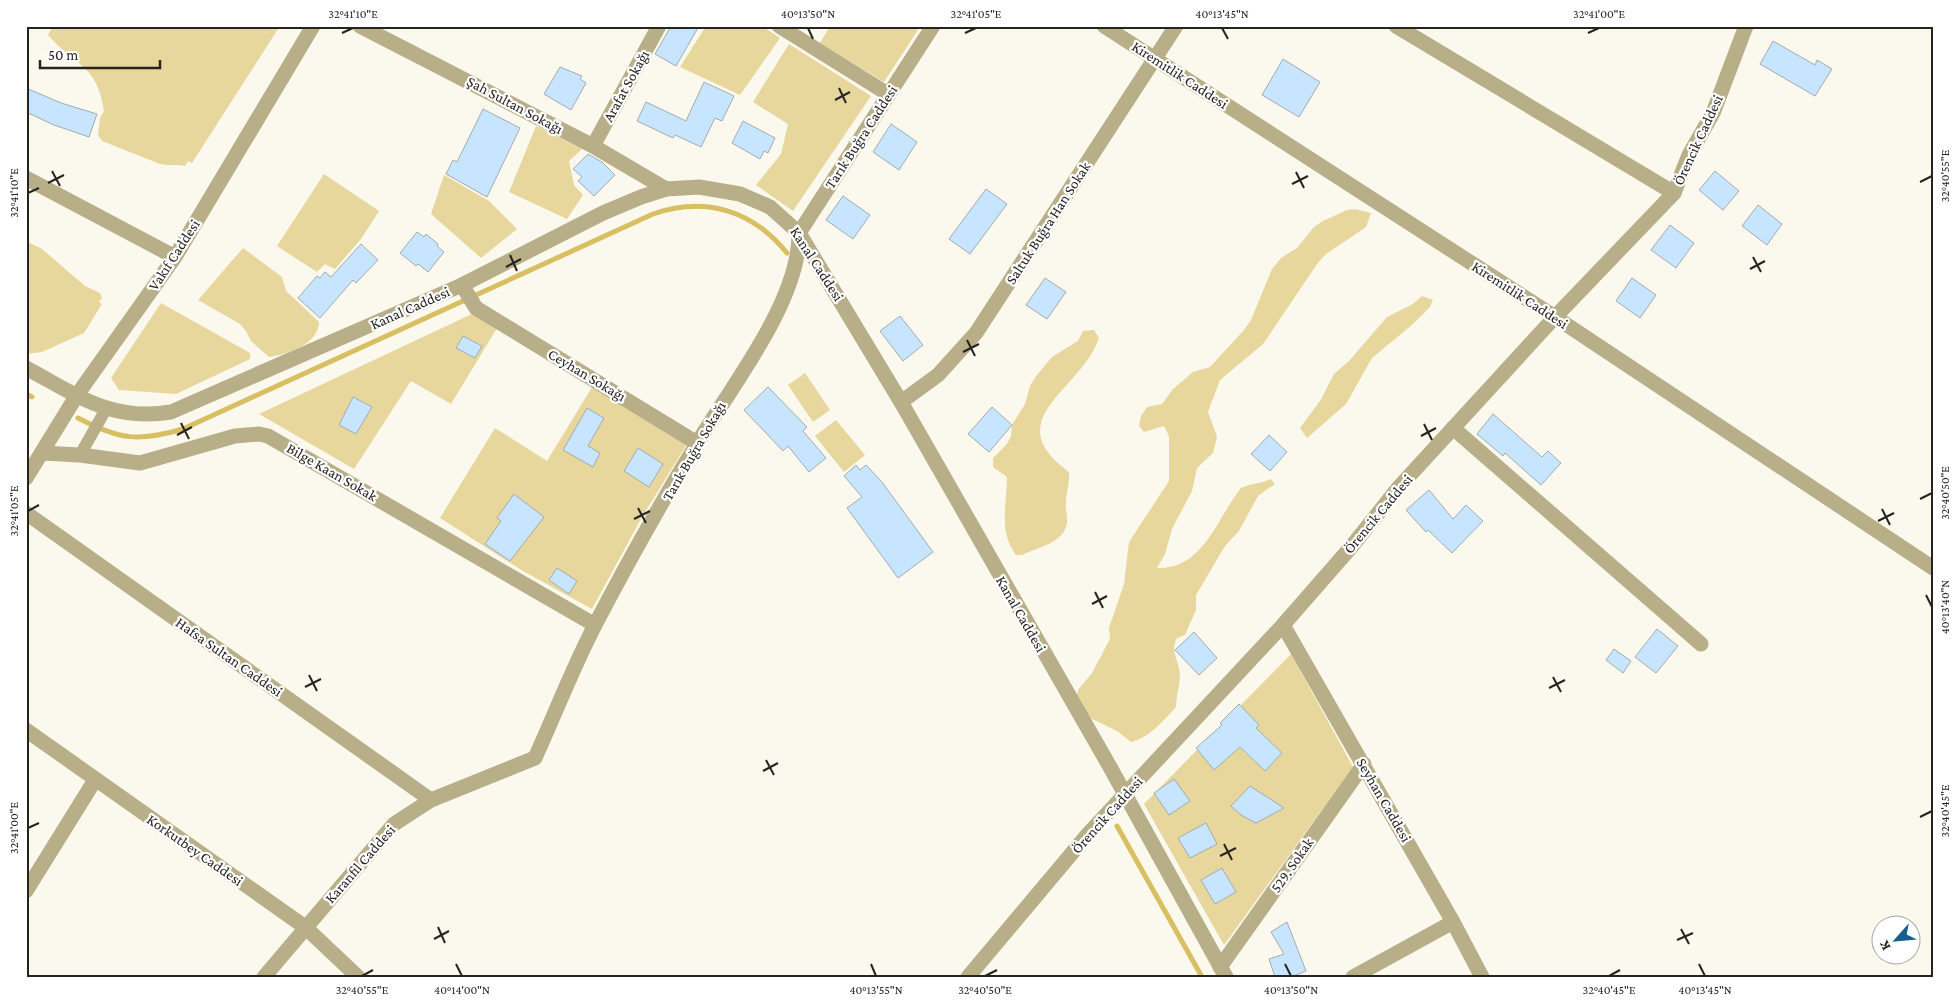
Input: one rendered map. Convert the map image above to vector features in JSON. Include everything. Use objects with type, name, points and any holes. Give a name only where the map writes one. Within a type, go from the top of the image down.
[{"type":"street","name":"Vakıf Caddesi","points":[[26,478],[77,395],[175,257],[312,26]]},
{"type":"street","name":"Şah Sultan Sokağı","points":[[360,26],[593,146],[666,190]]},
{"type":"street","name":"Arafat Sokağı","points":[[593,146],[658,26]]},
{"type":"street","points":[[779,26],[888,94]]},
{"type":"street","name":"Tarık Buğra Caddesi","points":[[800,233],[933,26]]},
{"type":"street","name":"Kiremitlik Caddesi","points":[[1104,26],[1555,317],[1933,568]]},
{"type":"street","name":"Saltuk Buğra Han Sokak","points":[[901,402],[938,375],[976,333],[1176,26]]},
{"type":"street","points":[[1396,26],[1674,193]]},
{"type":"street","name":"Örencik Caddesi","points":[[968,977],[1088,834],[1283,625],[1352,546],[1399,487],[1555,317],[1674,193],[1689,155],[1713,113],[1746,26]]},
{"type":"street","points":[[26,178],[175,257]]},
{"type":"street","name":"Kanal Caddesi","points":[[26,368],[106,409],[130,415],[171,412],[462,285],[603,213],[641,197],[666,190],[699,187],[740,194],[770,207],[800,233],[901,402],[1125,794],[1223,972]]},
{"type":"street","name":"Tarık Buğra Sokağı","points":[[535,758],[595,625],[697,443],[776,315],[790,286],[800,252],[800,233]]},
{"type":"street","name":"Ceyhan Sokağı","points":[[462,285],[476,308],[697,443]]},
{"type":"street","points":[[80,455],[106,409]]},
{"type":"street","points":[[1453,428],[1701,644]]},
{"type":"street","name":"Bilge Kaan Sokak","points":[[46,447],[80,455],[140,463],[235,436],[259,434],[268,436],[595,625]]},
{"type":"street","name":"Hafsa Sultan Caddesi","points":[[26,513],[432,800]]},
{"type":"street","name":"Seyhan Caddesi","points":[[1283,625],[1364,764],[1482,977]]},
{"type":"street","name":"Korkutbey Caddesi","points":[[26,730],[305,927],[358,977]]},
{"type":"street","name":"Karanfil Caddesi","points":[[264,977],[394,824],[432,800],[535,758]]},
{"type":"street","name":"529. Sokak","points":[[1223,972],[1364,764]]},
{"type":"street","points":[[26,891],[96,780]]},
{"type":"street","points":[[1353,977],[1453,922]]},
{"type":"shaded area","points":[[53,26],[280,26],[192,163],[188,161],[185,166],[160,164],[102,141],[98,135],[100,118],[104,111],[96,84],[84,67],[58,46],[48,35]]},
{"type":"shaded area","points":[[706,26],[762,26],[780,38],[740,95],[680,67]]},
{"type":"shaded area","points":[[830,26],[861,28],[911,26],[918,30],[884,82],[820,43]]},
{"type":"shaded area","points":[[789,44],[871,96],[793,211],[756,185],[781,154],[788,124],[753,102]]},
{"type":"shaded area","points":[[536,126],[582,149],[569,161],[574,185],[583,195],[567,219],[509,192]]},
{"type":"shaded area","points":[[324,174],[379,211],[361,239],[335,269],[325,264],[317,272],[277,246]]},
{"type":"shaded area","points":[[444,175],[489,201],[517,229],[481,258],[431,214]]},
{"type":"shaded area","points":[[1355,209],[1371,213],[1366,227],[1326,254],[1317,264],[1263,344],[1220,380],[1208,412],[1217,437],[1213,453],[1197,468],[1192,491],[1172,529],[1165,554],[1157,568],[1173,566],[1186,561],[1197,551],[1207,540],[1241,488],[1271,479],[1275,484],[1258,496],[1239,531],[1225,546],[1196,595],[1196,610],[1185,635],[1177,638],[1174,646],[1180,673],[1176,707],[1150,732],[1131,742],[1117,731],[1088,717],[1076,700],[1078,690],[1092,673],[1110,639],[1109,628],[1124,584],[1129,542],[1169,481],[1169,436],[1164,426],[1144,432],[1139,426],[1141,416],[1147,407],[1162,404],[1173,389],[1193,372],[1210,367],[1244,330],[1251,320],[1272,269],[1281,258],[1297,248],[1314,227],[1323,221],[1347,210]]},
{"type":"shaded area","points":[[26,241],[42,249],[85,286],[100,293],[102,298],[99,302],[102,304],[84,333],[42,352],[26,354]]},
{"type":"shaded area","points":[[243,248],[282,277],[286,291],[319,322],[318,330],[308,342],[292,351],[269,357],[251,341],[240,324],[198,300]]},
{"type":"shaded area","points":[[1422,296],[1433,300],[1430,307],[1413,324],[1372,358],[1346,404],[1307,438],[1300,428],[1320,401],[1334,374],[1349,361],[1387,317],[1413,304]]},
{"type":"shaded area","points":[[161,303],[250,353],[250,359],[176,394],[119,390],[111,378]]},
{"type":"shaded area","points":[[474,313],[497,328],[451,404],[411,381],[354,469],[259,414]]},
{"type":"shaded area","points":[[1094,330],[1099,338],[1090,357],[1050,405],[1042,420],[1040,436],[1049,453],[1069,472],[1065,529],[1056,540],[1022,555],[1016,555],[1010,546],[1005,527],[1007,477],[993,467],[993,458],[1007,444],[1011,436],[1012,425],[1025,404],[1030,386],[1036,376],[1052,357],[1078,341],[1083,331]]},
{"type":"shaded area","points":[[805,373],[830,410],[813,422],[788,385]]},
{"type":"shaded area","points":[[594,384],[687,444],[642,517],[592,609],[523,571],[440,518],[495,428],[547,461]]},
{"type":"shaded area","points":[[836,420],[865,455],[844,472],[815,436]]},
{"type":"shaded area","points":[[1291,654],[1353,767],[1224,945],[1144,804]]},
{"type":"building","points":[[671,26],[699,26],[676,66],[655,54]]},
{"type":"building","points":[[1773,41],[1815,65],[1817,60],[1832,69],[1815,96],[1760,64]]},
{"type":"building","points":[[1283,59],[1320,82],[1299,117],[1262,95]]},
{"type":"building","points":[[560,67],[582,76],[580,79],[586,83],[571,110],[544,94]]},
{"type":"building","points":[[704,82],[734,96],[722,121],[715,118],[701,147],[675,135],[673,138],[637,121],[646,102],[686,121]]},
{"type":"building","points":[[26,88],[61,103],[97,114],[89,137],[54,125],[26,112]]},
{"type":"building","points":[[483,109],[520,128],[487,197],[446,174],[453,160],[457,162]]},
{"type":"building","points":[[743,121],[775,138],[768,153],[764,151],[760,159],[732,143]]},
{"type":"building","points":[[891,124],[917,142],[899,170],[873,152]]},
{"type":"building","points":[[588,154],[602,162],[615,175],[594,196],[578,181],[582,177],[573,169]]},
{"type":"building","points":[[1715,171],[1739,191],[1723,210],[1699,190]]},
{"type":"building","points":[[986,189],[1007,204],[970,254],[949,239]]},
{"type":"building","points":[[843,196],[870,215],[853,239],[826,220]]},
{"type":"building","points":[[1758,205],[1782,224],[1767,245],[1742,226]]},
{"type":"building","points":[[1670,225],[1694,243],[1676,268],[1651,250]]},
{"type":"building","points":[[417,232],[424,237],[426,234],[444,252],[428,272],[418,264],[416,266],[400,253]]},
{"type":"building","points":[[361,244],[378,260],[356,283],[353,280],[320,318],[298,298],[317,276],[320,278],[325,272],[331,277]]},
{"type":"building","points":[[1045,278],[1066,292],[1047,319],[1026,305]]},
{"type":"building","points":[[1632,278],[1656,295],[1640,318],[1616,301]]},
{"type":"building","points":[[900,316],[923,345],[903,361],[880,331]]},
{"type":"building","points":[[463,336],[482,346],[475,358],[456,348]]},
{"type":"building","points":[[768,387],[807,427],[803,431],[826,458],[809,472],[788,446],[783,451],[744,410]]},
{"type":"building","points":[[353,397],[372,407],[356,434],[339,425]]},
{"type":"building","points":[[992,407],[1012,425],[989,452],[968,434]]},
{"type":"building","points":[[587,408],[604,418],[588,446],[600,453],[593,467],[563,450]]},
{"type":"building","points":[[1493,414],[1542,457],[1548,451],[1561,463],[1541,485],[1505,453],[1503,456],[1477,434]]},
{"type":"building","points":[[1269,435],[1287,452],[1270,471],[1251,454]]},
{"type":"building","points":[[638,448],[663,464],[649,487],[624,471]]},
{"type":"building","points":[[856,465],[860,470],[866,465],[882,482],[933,552],[898,578],[847,508],[862,497],[844,476]]},
{"type":"building","points":[[1429,490],[1453,519],[1466,505],[1483,521],[1452,553],[1428,530],[1426,532],[1406,510]]},
{"type":"building","points":[[514,494],[544,517],[510,561],[485,544],[501,521],[497,518]]},
{"type":"building","points":[[557,568],[577,581],[569,594],[549,580]]},
{"type":"building","points":[[1657,629],[1678,646],[1656,673],[1635,657]]},
{"type":"building","points":[[1194,632],[1217,658],[1199,675],[1175,650]]},
{"type":"building","points":[[1614,649],[1631,661],[1623,673],[1606,660]]},
{"type":"building","points":[[1239,704],[1259,725],[1256,728],[1282,753],[1265,771],[1240,747],[1214,770],[1196,748],[1222,725],[1220,723]]},
{"type":"building","points":[[1174,779],[1190,801],[1169,815],[1154,793]]},
{"type":"building","points":[[1250,786],[1284,808],[1256,823],[1241,815],[1231,806]]},
{"type":"building","points":[[1206,823],[1217,844],[1190,858],[1178,838]]},
{"type":"building","points":[[1222,868],[1236,892],[1215,904],[1201,880]]},
{"type":"building","points":[[1287,922],[1306,971],[1291,977],[1275,977],[1269,959],[1284,954],[1271,932]]},
{"type":"waterway","points":[[78,418],[106,431],[129,437],[154,436],[183,429],[653,214],[672,209],[691,206],[709,207],[743,217],[759,226],[787,253]]},
{"type":"waterway","points":[[26,394],[32,397]]},
{"type":"waterway","points":[[1117,826],[1202,977]]}]
